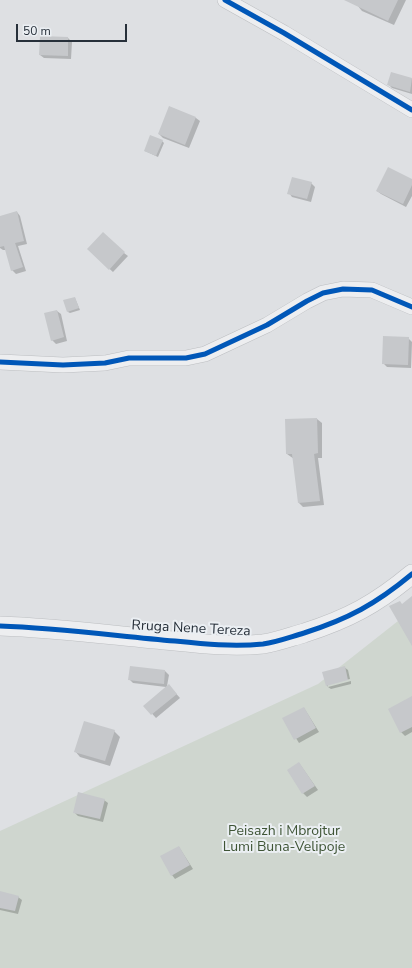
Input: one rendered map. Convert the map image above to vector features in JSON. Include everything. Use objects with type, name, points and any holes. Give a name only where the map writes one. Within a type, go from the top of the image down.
[{"type":"street","points":[[225,0],[284,33],[412,110]]},
{"type":"street","points":[[0,362],[63,365],[105,363],[129,358],[186,358],[204,354],[267,325],[307,300],[324,293],[343,289],[372,290],[412,307]]},
{"type":"street","name":"Rruga Nene Tereza","points":[[0,626],[45,627],[114,636],[231,646],[264,644],[285,639],[341,620],[369,606],[412,574]]},
{"type":"green space","name":"Peisazh i Mbrojtur Lumi Buna-Velipoje","points":[[412,610],[412,968],[0,968],[0,831],[318,684]]},
{"type":"building","points":[[344,0],[398,0],[388,21]]},
{"type":"building","points":[[40,36],[68,37],[68,56],[39,55]]},
{"type":"building","points":[[391,72],[412,78],[410,92],[387,85]]},
{"type":"building","points":[[169,106],[196,117],[185,145],[158,134]]},
{"type":"building","points":[[150,135],[163,140],[156,156],[144,151]]},
{"type":"building","points":[[388,167],[412,179],[412,185],[403,204],[376,191]]},
{"type":"building","points":[[292,177],[312,182],[307,199],[287,194]]},
{"type":"building","points":[[17,211],[24,241],[15,243],[23,267],[11,271],[4,246],[0,247],[0,216]]},
{"type":"building","points":[[103,232],[125,252],[109,270],[87,249]]},
{"type":"building","points":[[75,297],[79,308],[67,312],[63,300]]},
{"type":"building","points":[[57,310],[64,337],[51,341],[44,313]]},
{"type":"building","points":[[383,336],[409,337],[408,365],[382,364]]},
{"type":"building","points":[[317,418],[318,453],[314,454],[320,501],[298,503],[292,454],[286,454],[285,419]]},
{"type":"building","points":[[412,596],[412,646],[389,606],[400,601],[402,604]]},
{"type":"building","points":[[130,666],[165,670],[164,684],[128,680]]},
{"type":"building","points":[[345,666],[348,680],[326,686],[322,672]]},
{"type":"building","points":[[169,684],[177,694],[151,715],[143,706]]},
{"type":"building","points":[[412,696],[412,727],[400,733],[388,709]]},
{"type":"building","points":[[304,707],[316,728],[294,740],[282,718]]},
{"type":"building","points":[[84,721],[115,730],[105,761],[74,752]]},
{"type":"building","points":[[299,762],[315,786],[302,794],[287,770]]},
{"type":"building","points":[[78,792],[105,799],[100,819],[73,813]]},
{"type":"building","points":[[179,846],[190,865],[171,876],[160,856]]},
{"type":"building","points":[[0,891],[19,896],[15,911],[0,908]]},
{"type":"cycle path","points":[[225,0],[284,33],[412,110]]},
{"type":"cycle path","points":[[0,362],[63,365],[105,363],[129,358],[186,358],[205,354],[267,325],[323,293],[343,289],[372,290],[412,307]]},
{"type":"cycle path","points":[[0,626],[66,630],[208,644],[263,644],[320,628],[361,610],[399,585],[412,574]]}]
